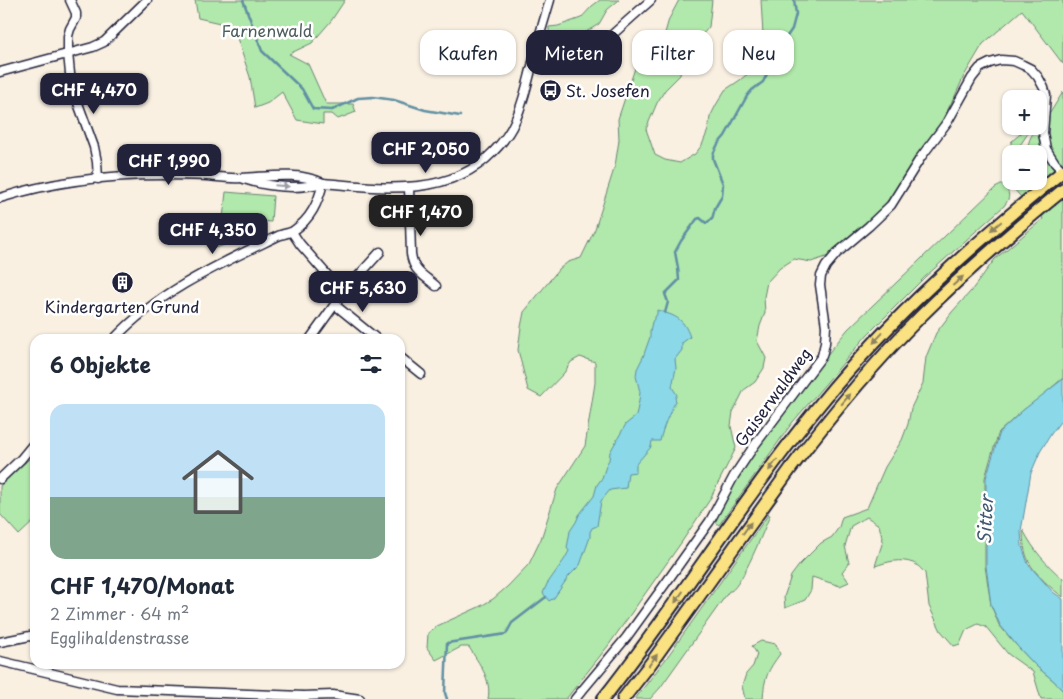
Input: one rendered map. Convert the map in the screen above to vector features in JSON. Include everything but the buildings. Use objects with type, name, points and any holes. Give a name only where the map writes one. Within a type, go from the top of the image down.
[{"type":"highway","points":[[603,699],[658,627],[770,469],[828,395],[872,344],[932,283],[985,235],[1063,171]]},
{"type":"highway","points":[[624,699],[791,468],[848,395],[926,311],[991,250],[1063,190]]},
{"type":"street","points":[[70,0],[76,13],[76,18],[68,36],[71,84],[94,147],[98,179]]},
{"type":"street","points":[[0,72],[104,42],[147,0]]},
{"type":"street","points":[[541,30],[550,0]]},
{"type":"street","points":[[618,30],[651,0]]},
{"type":"street","name":"Gaiserwaldweg","points":[[575,699],[626,638],[668,580],[710,521],[734,476],[754,446],[822,356],[826,326],[820,284],[826,266],[837,253],[869,226],[891,204],[921,157],[948,122],[972,78],[980,68],[1001,60],[1014,61],[1031,69],[1038,77],[1046,95],[1044,133],[1046,149],[1055,164],[1063,171]]},
{"type":"street","points":[[0,198],[38,188],[133,176],[162,175],[241,178],[290,187],[311,187],[323,183],[368,187],[409,187],[447,181],[470,170],[488,157],[506,137],[523,101],[529,75]]},
{"type":"street","points":[[118,334],[147,308],[176,289],[220,264],[278,236],[292,232],[310,217],[323,183]]},
{"type":"street","points":[[409,187],[412,262],[416,270],[436,286]]},
{"type":"street","points":[[292,232],[300,244],[343,293]]},
{"type":"street","points":[[314,334],[343,293],[380,252]]},
{"type":"street","points":[[335,305],[371,334]]},
{"type":"street","points":[[405,361],[421,374]]},
{"type":"street","points":[[0,479],[30,448]]},
{"type":"street","points":[[0,642],[30,637]]},
{"type":"street","points":[[0,661],[30,668]]},
{"type":"street","points":[[33,669],[117,689],[334,695],[360,699]]},
{"type":"green space","name":"Farnenwald","points":[[195,0],[345,0],[331,21],[312,43],[289,54],[308,64],[326,104],[353,104],[356,112],[338,119],[332,114],[323,114],[323,124],[297,120],[282,92],[268,103],[255,108],[250,77],[233,26],[198,18]]},
{"type":"green space","points":[[600,0],[619,0],[607,10],[599,24],[589,30],[549,30],[549,27],[581,18]]},
{"type":"green space","points":[[679,0],[712,0],[709,27],[706,30],[666,30],[669,19]]},
{"type":"green space","points":[[761,0],[1063,0],[1063,64],[1022,10],[983,44],[964,76],[934,135],[882,208],[854,235],[826,257],[811,262],[794,259],[780,268],[767,282],[764,297],[765,313],[757,341],[766,358],[764,368],[755,382],[744,390],[733,412],[731,426],[736,448],[709,501],[681,543],[608,646],[566,699],[488,699],[489,692],[486,678],[469,647],[461,647],[436,660],[427,648],[428,633],[437,626],[493,599],[529,564],[541,539],[557,489],[585,446],[595,383],[595,362],[580,357],[571,362],[564,373],[541,397],[528,390],[518,350],[524,312],[559,269],[568,262],[581,258],[595,229],[615,166],[619,140],[618,119],[633,75],[680,75],[665,90],[646,129],[655,155],[665,160],[680,163],[695,154],[702,145],[708,130],[710,117],[725,90],[746,75],[794,75],[794,30],[763,30]]},
{"type":"green space","points":[[1063,92],[1063,165],[1053,155],[1047,140],[1048,116]]},
{"type":"green space","points":[[1019,135],[1027,135],[1020,145],[1011,145],[1011,142]]},
{"type":"green space","points":[[1032,135],[1042,135],[1043,145],[1028,145]]},
{"type":"green space","points":[[1047,156],[1048,159],[1055,171],[1047,178]]},
{"type":"green space","points":[[1002,184],[1002,190],[1007,190],[1009,195],[1004,206],[925,277],[867,335],[792,423],[719,525],[714,521],[735,478],[755,449],[848,329],[995,188]]},
{"type":"green space","points":[[1015,190],[1031,190],[1022,198]]},
{"type":"green space","points":[[226,192],[273,196],[271,222],[223,218]]},
{"type":"green space","points":[[1063,195],[1063,378],[999,432],[985,478],[987,520],[985,566],[991,605],[999,625],[1036,666],[1063,691],[1063,699],[1041,699],[1033,672],[1008,654],[986,627],[978,624],[966,630],[960,644],[954,646],[941,631],[929,606],[925,573],[918,566],[898,561],[875,566],[883,541],[879,525],[867,517],[851,526],[845,546],[849,563],[842,572],[849,582],[840,586],[812,577],[811,590],[805,600],[785,608],[784,597],[791,576],[821,543],[832,537],[839,527],[842,517],[867,508],[885,467],[902,440],[911,408],[923,383],[926,357],[936,333],[995,259],[1043,219],[1042,217],[1048,208]]},
{"type":"green space","points":[[218,223],[242,229],[229,242],[212,248],[207,238]]},
{"type":"green space","points":[[30,460],[30,525],[19,535],[0,514],[0,486]]},
{"type":"green space","points":[[768,515],[770,515],[752,556],[736,587],[729,591],[660,688],[650,699],[635,699],[665,660]]},
{"type":"green space","points":[[1023,530],[1041,557],[1063,579],[1063,597],[1044,581],[1032,567],[1025,550]]},
{"type":"green space","points":[[761,641],[776,644],[780,654],[767,675],[763,699],[745,699],[742,686],[757,654],[752,646]]},
{"type":"water","points":[[657,310],[678,318],[690,337],[682,343],[682,350],[675,359],[676,368],[672,387],[677,395],[676,401],[666,420],[660,441],[652,441],[651,447],[636,464],[636,472],[628,473],[626,488],[610,490],[601,501],[597,526],[592,528],[590,532],[580,565],[569,576],[554,598],[549,601],[543,593],[569,551],[567,548],[570,531],[579,515],[594,496],[609,460],[610,452],[626,424],[636,416],[640,392],[636,376],[637,369],[650,337],[652,322],[657,314]]},
{"type":"water","name":"Sitter","points":[[1063,379],[1063,418],[1040,452],[1031,473],[1021,531],[1022,546],[1028,564],[1053,592],[1063,599],[1063,691],[1018,647],[1000,625],[991,605],[986,566],[988,520],[986,478],[1000,432],[1022,411]]},
{"type":"waterway","points":[[243,0],[262,51],[302,89],[313,109],[332,110],[358,98],[373,97],[394,100],[425,110],[460,116]]},
{"type":"waterway","points":[[665,313],[668,302],[665,294],[679,280],[675,252],[697,219],[700,218],[706,223],[712,219],[715,208],[722,196],[723,184],[713,159],[713,154],[747,96],[763,82],[769,70],[773,52],[781,45],[792,29],[796,14],[794,0]]},
{"type":"waterway","points":[[447,699],[445,693],[447,643],[506,634],[512,623],[546,597]]},
{"type":"place","name":"St. Josefen","points":[[550,91]]},
{"type":"place","name":"Kindergarten Grund","points":[[122,283]]}]
